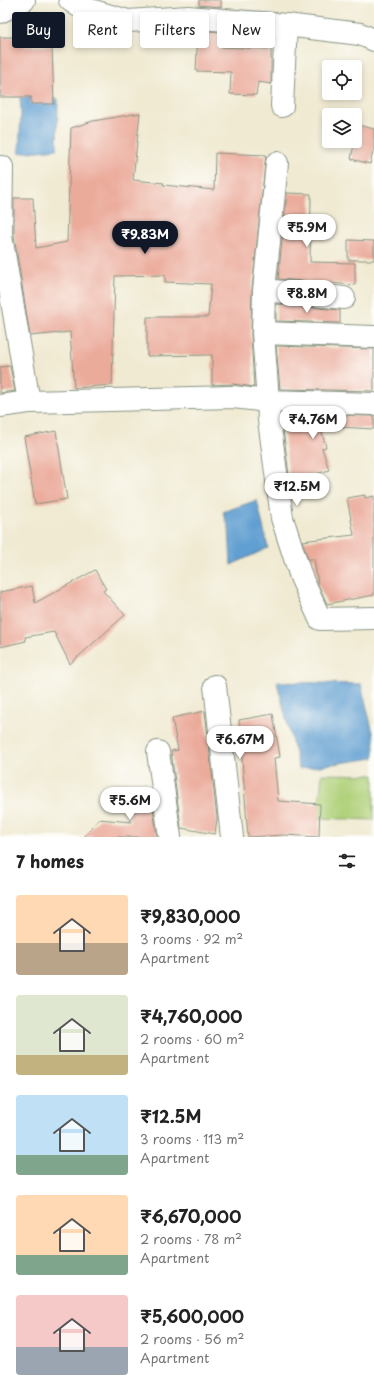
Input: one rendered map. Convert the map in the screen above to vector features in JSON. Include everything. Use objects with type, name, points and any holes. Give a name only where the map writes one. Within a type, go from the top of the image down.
[{"type":"street","points":[[0,12],[24,0]]},
{"type":"street","points":[[70,0],[80,7],[128,21],[188,17],[286,25],[360,34],[374,40]]},
{"type":"street","points":[[282,106],[286,25]]},
{"type":"street","points":[[277,163],[264,290],[264,333],[269,420],[282,518],[301,577],[320,619],[374,618]]},
{"type":"street","points":[[0,167],[2,167],[1,236],[29,402]]},
{"type":"street","points":[[264,290],[344,298]]},
{"type":"street","points":[[264,333],[374,337]]},
{"type":"street","points":[[0,406],[29,402],[233,398],[268,401],[374,404]]},
{"type":"street","points":[[215,686],[232,837]]},
{"type":"street","points":[[158,752],[175,837]]},
{"type":"green space","points":[[322,774],[374,775],[374,820],[318,818]]},
{"type":"water","points":[[20,97],[58,99],[57,149],[19,153],[21,113]]},
{"type":"water","points":[[257,500],[268,548],[231,565],[229,528],[223,512]]},
{"type":"water","points":[[277,682],[361,684],[374,737],[374,758],[299,769]]},
{"type":"building","points":[[199,0],[221,0],[221,7],[199,5]]},
{"type":"building","points":[[209,31],[217,32],[217,48],[271,49],[271,84],[258,82],[256,95],[230,94],[231,72],[196,71],[197,48],[209,48]]},
{"type":"building","points":[[0,37],[12,37],[12,48],[52,48],[54,104],[31,104],[31,97],[0,97]]},
{"type":"building","points":[[140,113],[133,180],[164,183],[163,185],[214,190],[215,153],[266,155],[252,290],[251,334],[254,387],[233,384],[212,385],[212,355],[147,356],[147,317],[208,317],[211,284],[165,282],[165,275],[115,276],[112,385],[74,388],[70,332],[30,336],[14,235],[14,198],[33,198],[36,248],[67,242],[71,128],[93,121]]},
{"type":"building","points":[[362,126],[374,129],[374,147],[370,164],[351,159],[353,148],[362,148]]},
{"type":"building","points":[[287,193],[311,194],[310,262],[355,263],[355,285],[278,279]]},
{"type":"building","points":[[348,240],[374,241],[374,260],[348,260]]},
{"type":"building","points":[[276,304],[340,310],[340,323],[276,321]]},
{"type":"building","points":[[276,346],[374,349],[374,391],[280,389]]},
{"type":"building","points":[[10,366],[15,391],[0,393],[0,367]]},
{"type":"building","points":[[281,414],[374,416],[374,429],[320,426],[326,447],[322,448],[329,470],[290,482]]},
{"type":"building","points":[[56,431],[67,499],[35,504],[24,437]]},
{"type":"building","points":[[365,495],[365,498],[374,496],[374,595],[327,604],[318,584],[314,559],[308,559],[302,541],[354,535],[347,498]]},
{"type":"building","points":[[95,570],[106,589],[103,591],[125,615],[70,664],[54,632],[25,637],[26,641],[0,647],[0,592],[32,586],[35,603]]},
{"type":"building","points":[[205,711],[217,818],[215,834],[181,828],[171,751],[178,750],[172,718]]},
{"type":"building","points":[[273,714],[280,757],[274,758],[278,801],[320,804],[319,837],[284,835],[248,837],[239,720]]},
{"type":"building","points":[[151,793],[157,837],[84,837],[99,819],[131,822],[129,795]]}]
